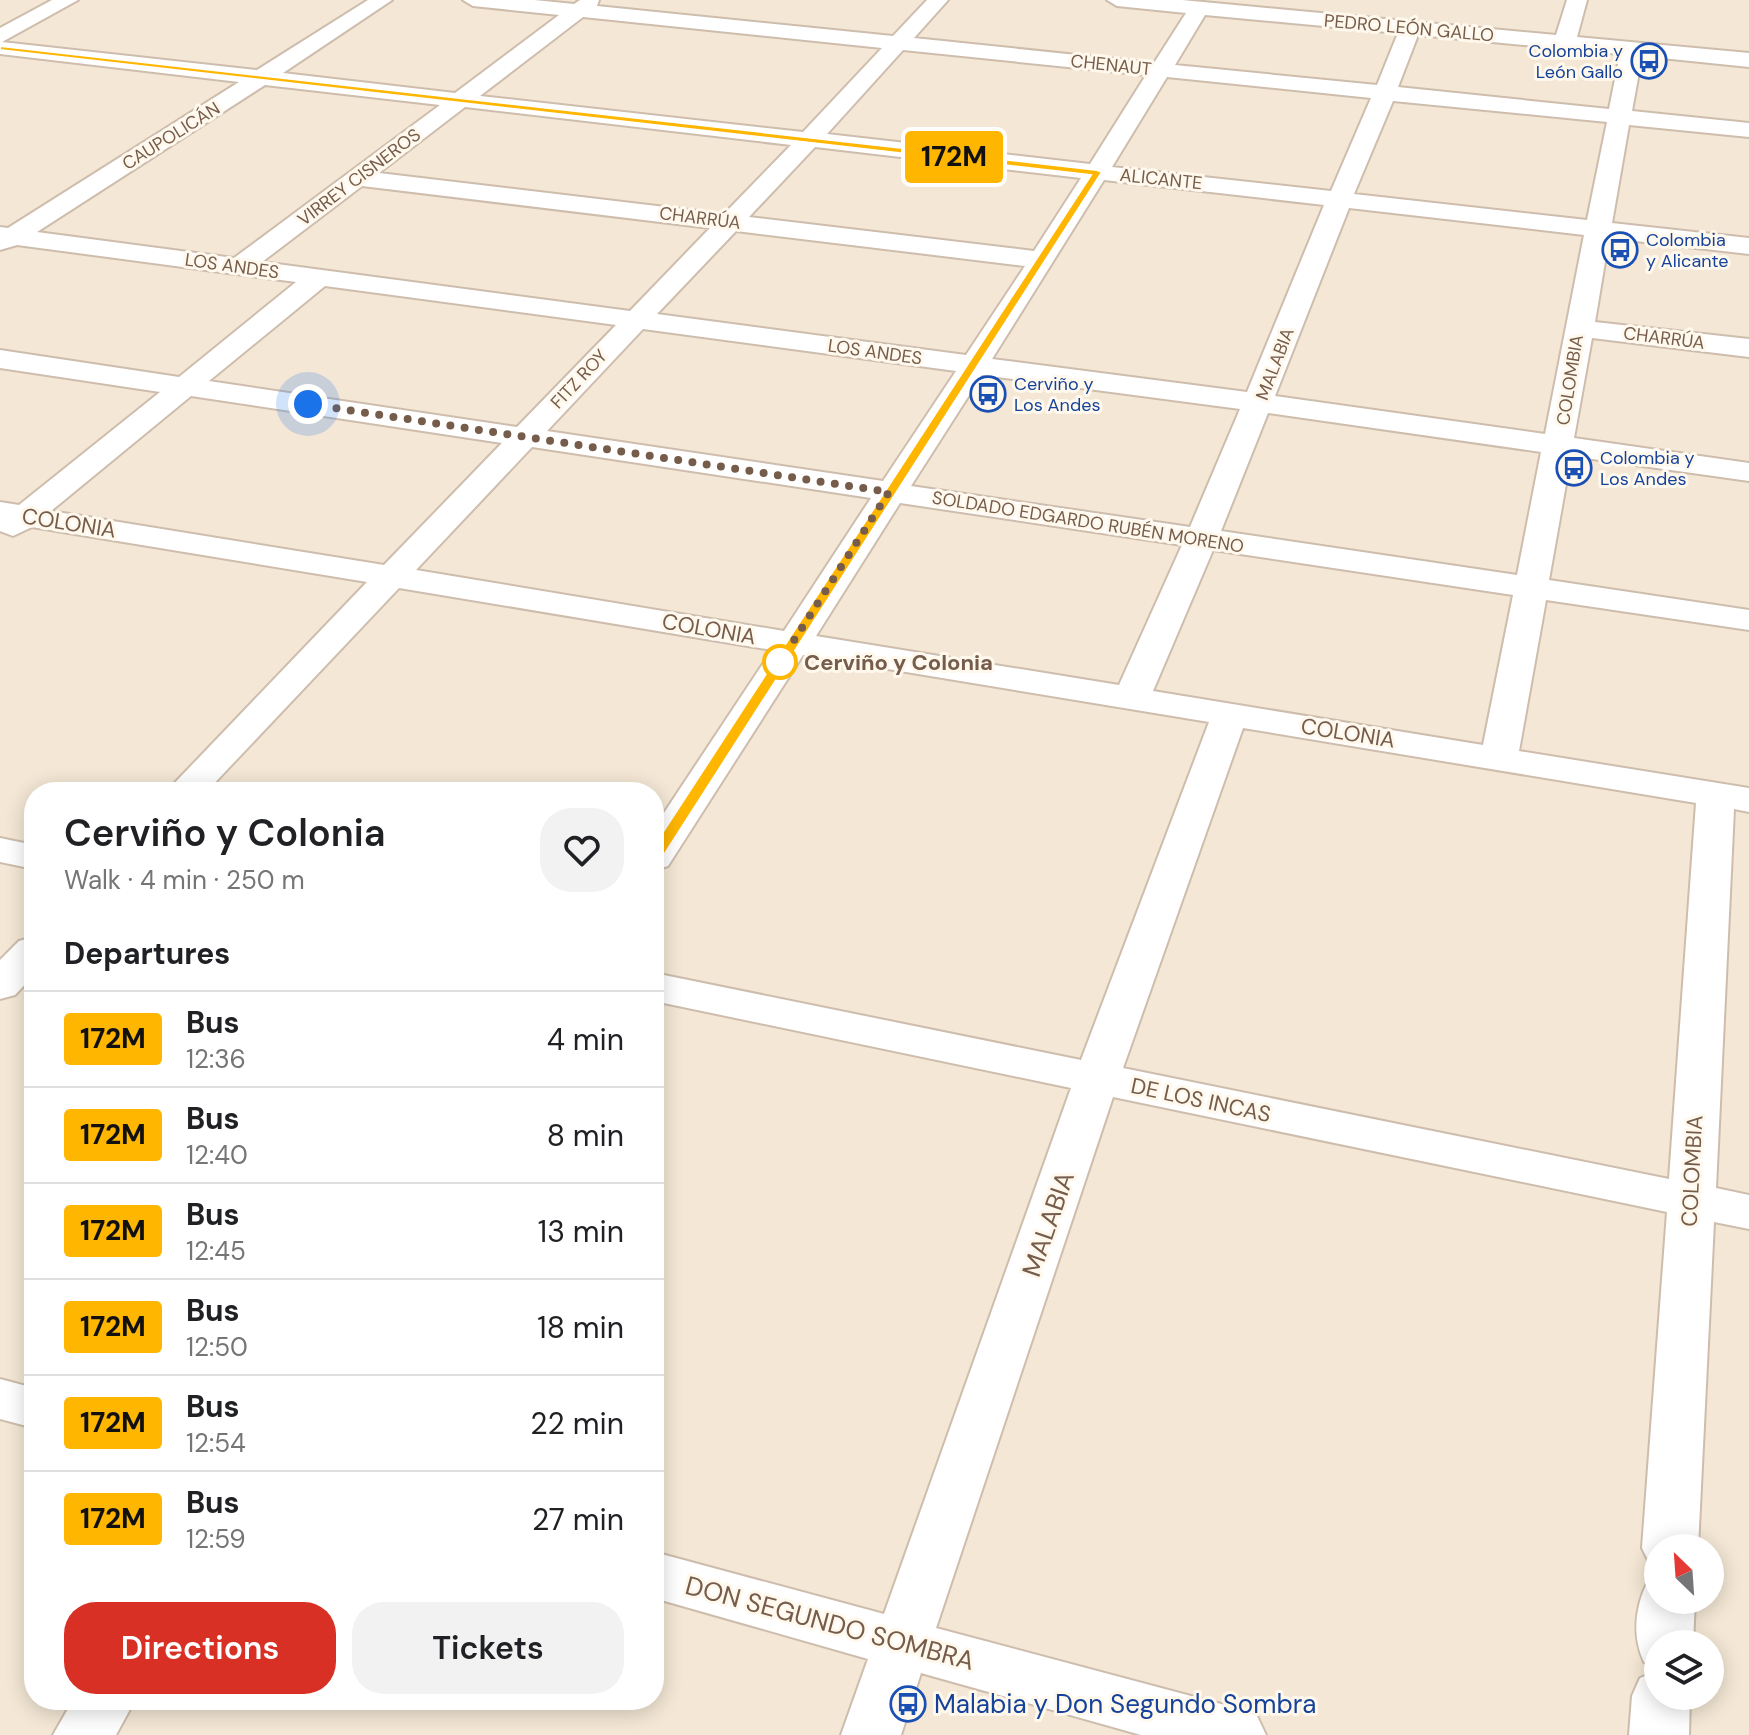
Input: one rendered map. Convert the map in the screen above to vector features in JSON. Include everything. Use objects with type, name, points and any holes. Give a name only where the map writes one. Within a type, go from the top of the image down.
[{"type":"street","points":[[0,36],[68,0]]},
{"type":"street","name":"CAUPOLICÁN","points":[[4,239],[265,77],[382,0]]},
{"type":"street","name":"CHENAUT","points":[[473,0],[586,5],[898,43],[1749,130]]},
{"type":"street","name":"FITZ ROY","points":[[194,782],[808,141],[938,0]]},
{"type":"street","name":"PEDRO LEÓN GALLO","points":[[1117,0],[1172,2],[1199,8],[1749,60]]},
{"type":"street","points":[[1364,23],[1375,0]]},
{"type":"street","points":[[1565,42],[1577,0]]},
{"type":"street","name":"VIRREY CISNEROS","points":[[239,267],[586,5]]},
{"type":"street","points":[[664,842],[1042,260],[1199,8]]},
{"type":"street","name":"MALABIA","points":[[1132,697],[1203,540],[1260,403],[1340,199],[1387,93],[1410,28]]},
{"type":"street","name":"ALICANTE","points":[[0,48],[1749,246]]},
{"type":"street","name":"COLOMBIA","points":[[1499,758],[1632,49]]},
{"type":"street","name":"CHARRÚA","points":[[358,178],[1042,260]]},
{"type":"street","name":"LOS ANDES","points":[[4,239],[239,267],[1260,403],[1749,472]]},
{"type":"street","points":[[8,521],[317,279]]},
{"type":"street","name":"CHARRÚA","points":[[1578,328],[1749,348]]},
{"type":"street","name":"SOLDADO EDGARDO RUBÉN MORENO","points":[[0,359],[1749,620]]},
{"type":"street","name":"COLONIA","points":[[8,521],[391,575],[1732,797]]},
{"type":"street","name":"MALABIA","points":[[871,1735],[905,1644],[1097,1078],[1230,714]]},
{"type":"street","name":"COLOMBIA","points":[[1671,1534],[1690,1200],[1732,797]]},
{"type":"street","points":[[0,850],[24,855]]},
{"type":"street","points":[[0,985],[24,960]]},
{"type":"street","name":"DE LOS INCAS","points":[[664,989],[1749,1212]]},
{"type":"street","points":[[0,1399],[24,1405]]},
{"type":"street","name":"DON SEGUNDO SOMBRA","points":[[664,1578],[1236,1735]]},
{"type":"street","points":[[83,1735],[99,1710]]},
{"type":"street","points":[[1659,1735],[1660,1710]]},
{"type":"shaded area","points":[[0,0],[1749,0],[1749,1735],[0,1735]]},
{"type":"bus line","name":"172M","points":[[0,48],[1097,172],[664,842]]},
{"type":"place","name":"Colombia y León Gallo","points":[[1649,61]]},
{"type":"place","name":"Colombia y Alicante","points":[[1620,250]]},
{"type":"place","name":"Cerviño y Los Andes","points":[[988,394]]},
{"type":"place","name":"Colombia y Los Andes","points":[[1574,468]]},
{"type":"place","name":"Cerviño y Colonia","points":[[780,662]]},
{"type":"place","name":"Malabia y Don Segundo Sombra","points":[[908,1704]]},
{"type":"route","points":[[308,404],[889,492],[775,670],[780,662]]}]
